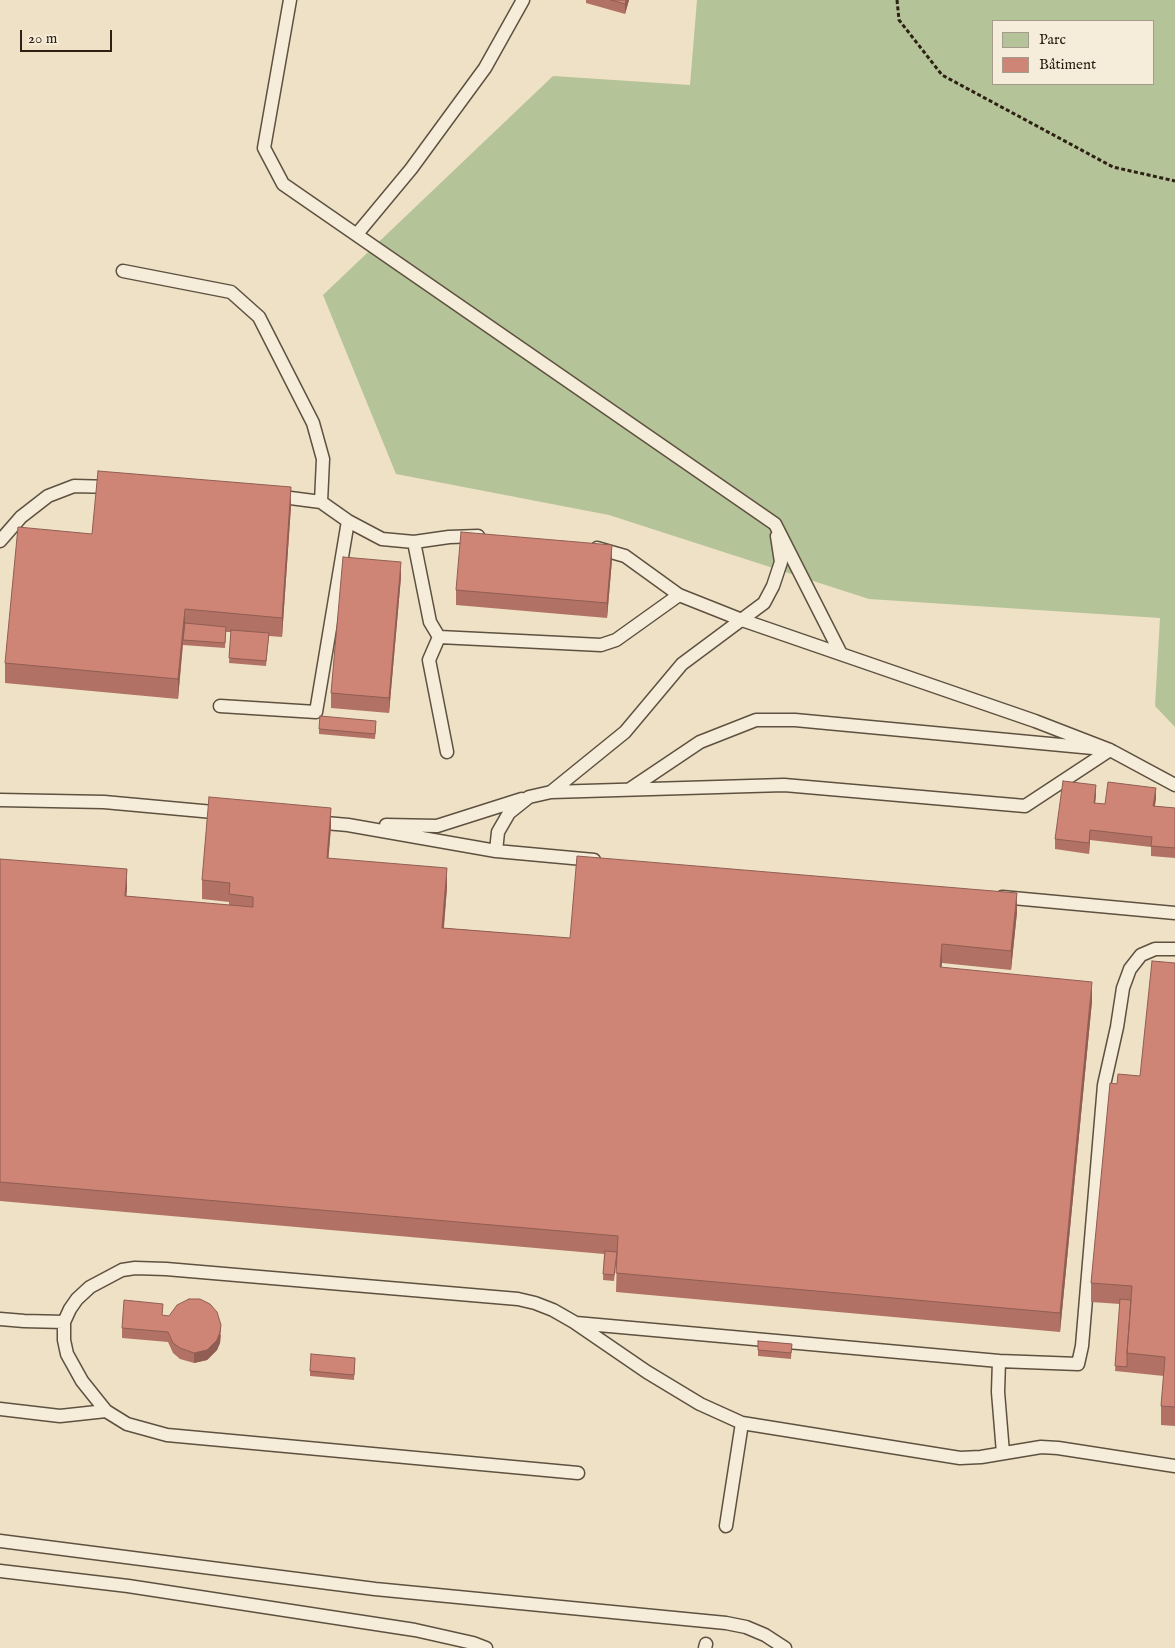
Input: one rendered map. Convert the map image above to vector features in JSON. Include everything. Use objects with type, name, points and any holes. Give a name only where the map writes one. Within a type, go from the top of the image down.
[{"type":"lane","points":[[290,0],[264,148],[283,184],[775,524],[841,654]]},
{"type":"lane","points":[[357,234],[411,169],[485,68],[523,0]]},
{"type":"lane","points":[[124,271],[231,292],[259,316],[313,423],[322,459],[322,502]]},
{"type":"lane","points":[[0,541],[22,517],[48,496],[74,486],[122,488]]},
{"type":"lane","points":[[264,495],[322,502],[348,521],[382,539],[414,542],[449,537],[491,537]]},
{"type":"lane","points":[[220,706],[316,712],[348,521]]},
{"type":"lane","points":[[551,792],[625,732],[682,664],[764,603],[773,586],[781,562],[775,524]]},
{"type":"lane","points":[[414,542],[430,622],[438,637],[429,660],[447,752]]},
{"type":"lane","points":[[588,547],[625,556],[679,595],[742,620],[1035,721],[1110,750],[1175,785]]},
{"type":"lane","points":[[438,637],[601,645],[616,640],[679,595]]},
{"type":"lane","points":[[630,789],[700,742],[756,720],[794,720],[1110,750]]},
{"type":"lane","points":[[348,825],[438,826],[529,797],[551,792],[630,789],[784,785],[1025,806],[1110,750]]},
{"type":"lane","points":[[496,851],[498,832],[509,813],[529,797]]},
{"type":"lane","points":[[0,800],[104,802],[241,815]]},
{"type":"lane","points":[[299,820],[348,825],[496,851],[604,861]]},
{"type":"lane","points":[[988,896],[1175,913]]},
{"type":"lane","points":[[574,1322],[999,1361],[1078,1364],[1082,1346],[1104,1085],[1117,1027],[1123,988],[1130,969],[1141,956],[1155,949],[1175,949]]},
{"type":"lane","points":[[578,1473],[167,1435],[127,1424],[106,1411],[82,1381],[67,1354],[64,1340],[64,1322],[77,1299],[90,1287],[122,1270],[135,1268],[518,1299],[554,1310],[647,1372],[700,1404],[742,1423],[938,1456],[960,1458],[1041,1447],[1175,1466]]},
{"type":"lane","points":[[0,1318],[64,1322]]},
{"type":"lane","points":[[999,1361],[998,1392],[1003,1453]]},
{"type":"lane","points":[[0,1410],[60,1416],[106,1411]]},
{"type":"lane","points":[[726,1526],[742,1423]]},
{"type":"lane","points":[[0,1541],[375,1589],[726,1623],[746,1627],[766,1635],[785,1648]]},
{"type":"lane","points":[[0,1571],[128,1586],[415,1630],[486,1648]]},
{"type":"path","points":[[897,0],[899,20],[942,75],[1113,167],[1175,181]]},
{"type":"green space","points":[[697,0],[1175,0],[1175,727],[1155,706],[1160,618],[869,599],[609,515],[396,474],[323,295],[553,76],[690,85]]},
{"type":"building","points":[[611,0],[626,0],[625,4]]},
{"type":"building","points":[[98,471],[291,487],[282,618],[185,609],[178,679],[5,663],[18,527],[92,534]]},
{"type":"building","points":[[461,532],[612,545],[607,603],[456,590]]},
{"type":"building","points":[[343,557],[401,562],[389,698],[331,693]]},
{"type":"building","points":[[185,623],[226,627],[225,643],[183,640]]},
{"type":"building","points":[[231,630],[269,633],[266,661],[229,658]]},
{"type":"building","points":[[320,716],[376,721],[375,734],[319,729]]},
{"type":"building","points":[[1063,781],[1096,785],[1094,803],[1105,804],[1108,782],[1156,788],[1153,806],[1175,808],[1175,848],[1151,846],[1152,837],[1090,830],[1089,843],[1055,839]]},
{"type":"building","points":[[209,797],[331,808],[327,858],[447,868],[442,928],[570,938],[577,856],[1017,893],[1011,951],[942,944],[940,967],[1092,982],[1060,1313],[616,1273],[618,1236],[0,1182],[0,859],[127,869],[125,896],[253,907],[253,897],[229,894],[230,883],[202,880]]},
{"type":"building","points":[[1152,961],[1175,963],[1175,1407],[1161,1406],[1165,1357],[1127,1353],[1132,1286],[1091,1283],[1110,1083],[1117,1084],[1118,1074],[1140,1076]]},
{"type":"building","points":[[605,1251],[617,1252],[614,1275],[603,1274]]},
{"type":"building","points":[[189,1299],[200,1299],[210,1304],[217,1312],[221,1325],[220,1332],[217,1340],[207,1350],[194,1353],[180,1348],[173,1343],[168,1332],[122,1328],[124,1300],[163,1304],[162,1315],[169,1316],[177,1305]]},
{"type":"building","points":[[1120,1299],[1131,1300],[1127,1367],[1115,1366]]},
{"type":"building","points":[[758,1341],[792,1344],[791,1353],[758,1350]]},
{"type":"building","points":[[311,1354],[355,1358],[354,1375],[310,1371]]}]
